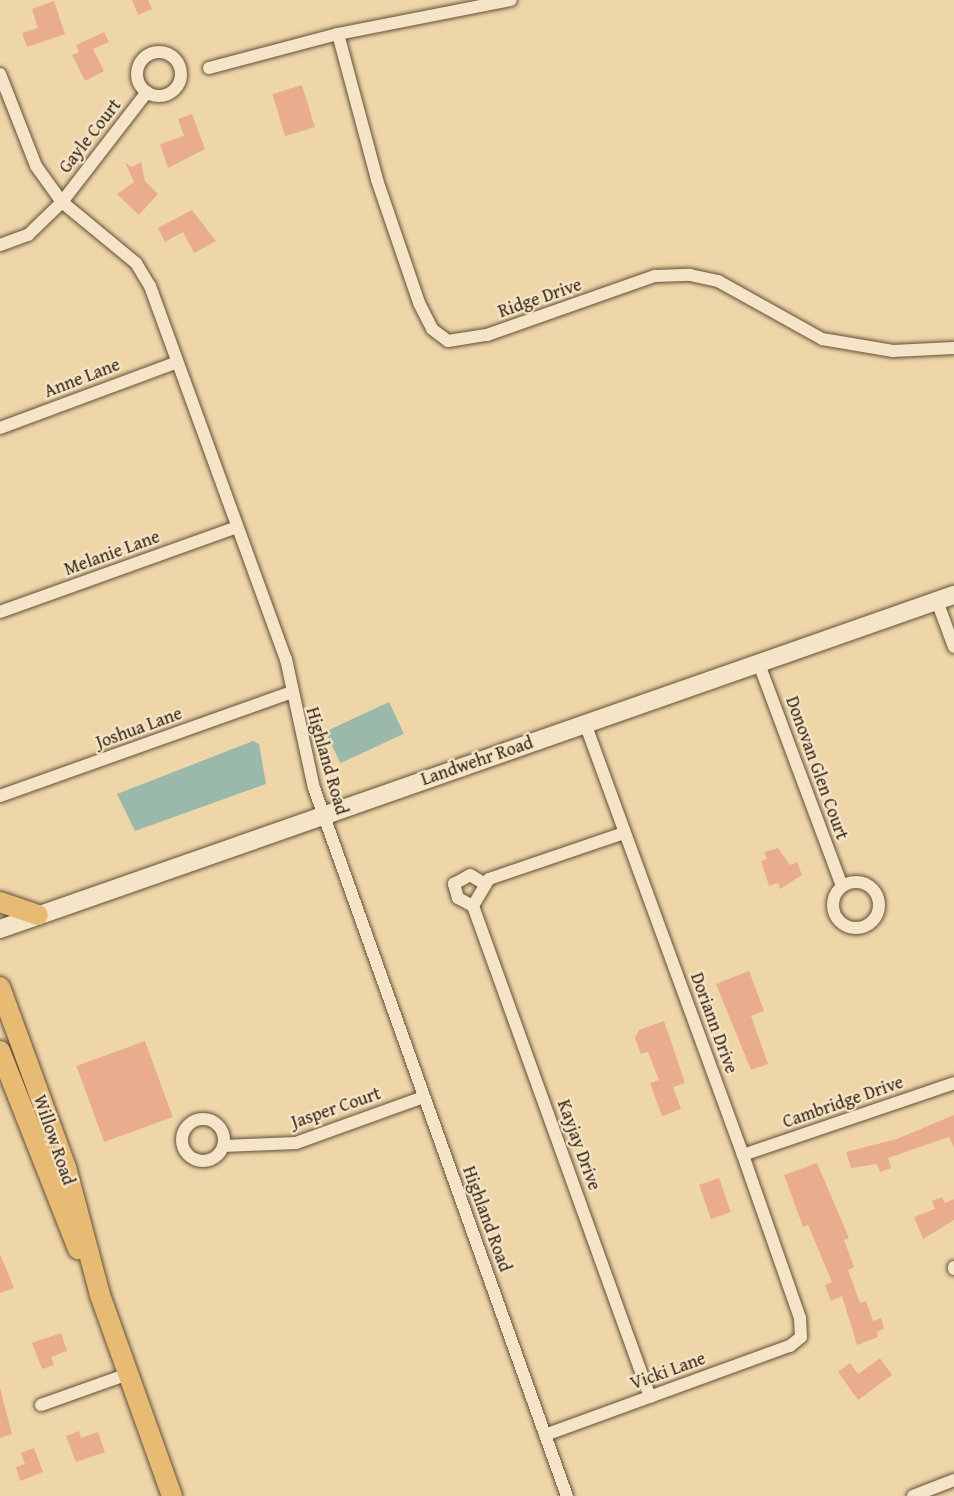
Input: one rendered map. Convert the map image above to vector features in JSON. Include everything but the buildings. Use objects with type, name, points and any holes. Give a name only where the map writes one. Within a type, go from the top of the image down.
[{"type":"main road","name":"Landwehr Road","points":[[0,929],[323,814],[954,595]]},
{"type":"main road","points":[[0,902],[38,915]]},
{"type":"main road","name":"Willow Road","points":[[0,987],[66,1167],[100,1295],[172,1496]]},
{"type":"main road","name":"Willow Road","points":[[0,1051],[50,1189],[100,1295]]},
{"type":"street","points":[[209,68],[338,34],[511,0]]},
{"type":"street","name":"Ridge Drive","points":[[338,34],[377,180],[419,303],[432,329],[448,341],[488,335],[655,276],[690,275],[718,281],[822,339],[893,351],[954,348]]},
{"type":"street","name":"Highland Road","points":[[0,74],[36,166],[62,202],[136,263],[177,362],[235,528],[285,659],[289,693],[323,814],[567,1496]]},
{"type":"street","name":"Gayle Court","points":[[0,245],[28,235],[62,202],[147,92]]},
{"type":"street","name":"Anne Lane","points":[[0,428],[177,362]]},
{"type":"street","name":"Melanie Lane","points":[[0,612],[235,528]]},
{"type":"street","points":[[937,601],[954,647]]},
{"type":"street","name":"Donovan Glen Court","points":[[759,664],[842,886]]},
{"type":"street","name":"Joshua Lane","points":[[0,796],[289,693]]},
{"type":"street","name":"Doriann Drive","points":[[585,724],[743,1155],[800,1318],[801,1337]]},
{"type":"street","name":"Kayjay Drive","points":[[624,833],[485,884],[463,875],[454,885],[458,898],[473,906],[650,1396]]},
{"type":"street","points":[[473,906],[485,884]]},
{"type":"street","name":"Cambridge Drive","points":[[743,1155],[954,1083]]},
{"type":"street","name":"Jasper Court","points":[[223,1146],[296,1143],[424,1097]]},
{"type":"street","name":"Vicki Lane","points":[[545,1436],[790,1346],[801,1337]]},
{"type":"street","points":[[41,1406],[128,1374]]},
{"type":"street","points":[[913,1496],[954,1480]]},
{"type":"shaded area","points":[[389,702],[404,734],[340,763],[326,732]]},
{"type":"shaded area","points":[[253,741],[259,744],[266,784],[135,831],[117,794]]}]
